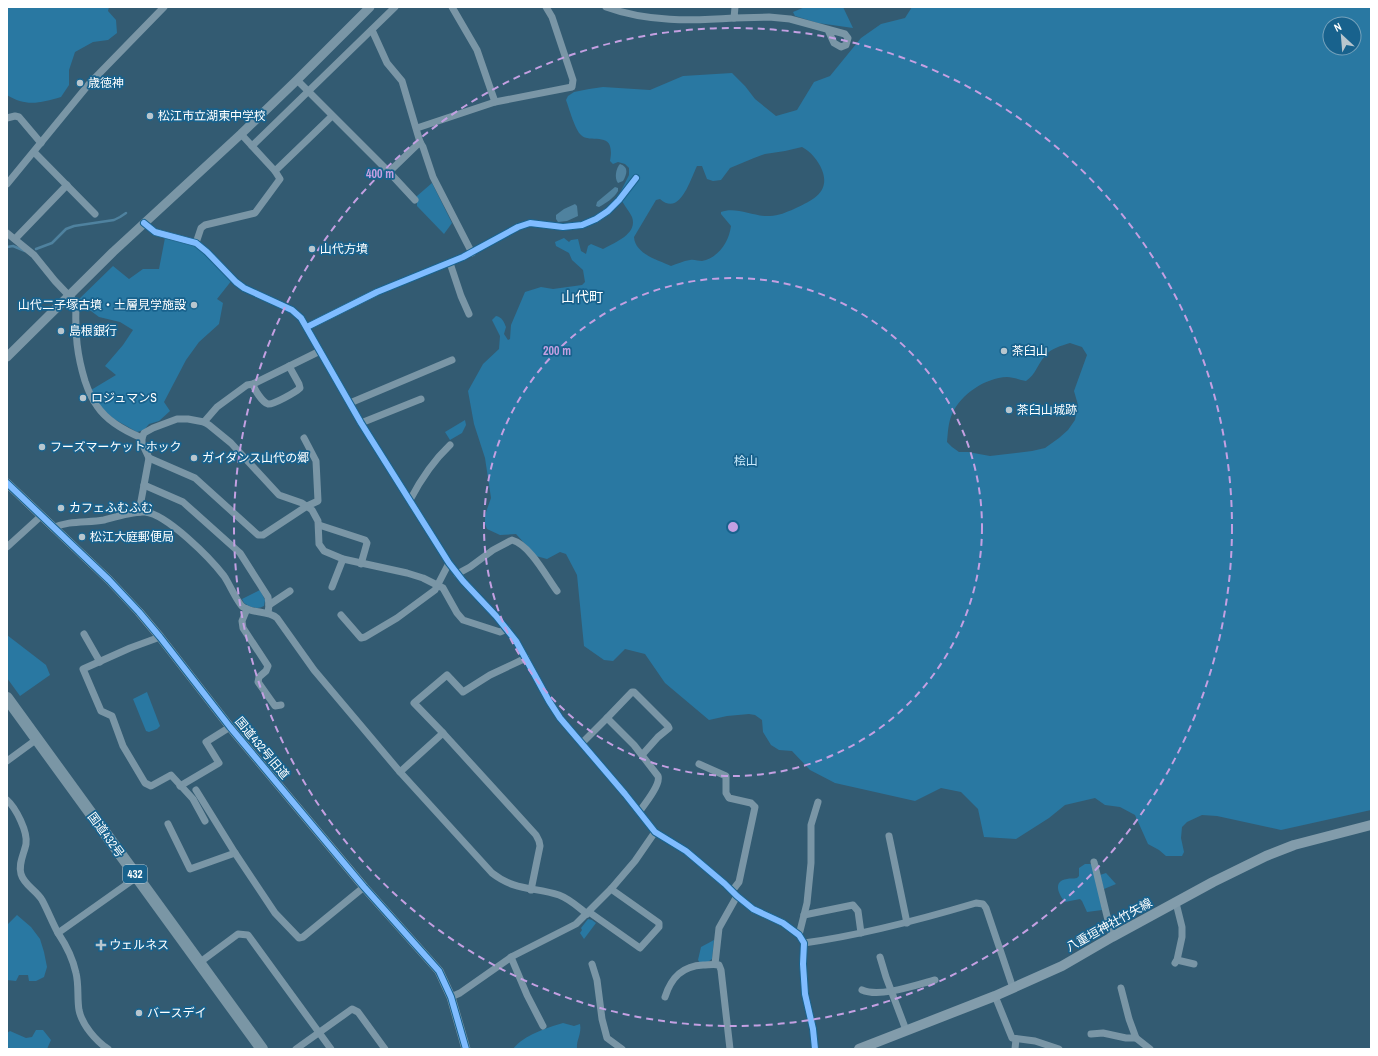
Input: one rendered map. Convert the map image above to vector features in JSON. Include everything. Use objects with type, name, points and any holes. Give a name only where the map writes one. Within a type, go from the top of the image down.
[{"type":"highway","name":"国道432号","points":[[7,698],[262,1049]]},
{"type":"main road","name":"八重垣神社竹矢線","points":[[859,1049],[995,996],[1062,966],[1112,937],[1235,871],[1286,847],[1371,825]]},
{"type":"street","points":[[8,180],[34,152],[89,84],[164,7]]},
{"type":"street","points":[[8,354],[144,223],[298,80],[370,7]]},
{"type":"street","points":[[252,146],[395,7]]},
{"type":"street","points":[[452,7],[477,50],[495,102]]},
{"type":"street","points":[[417,128],[495,102],[572,87],[573,80],[552,17],[546,7]]},
{"type":"street","points":[[606,7],[638,15],[681,20],[769,17],[790,19],[828,30]]},
{"type":"street","points":[[734,7],[734,18]]},
{"type":"street","points":[[372,30],[387,63],[402,82],[420,142],[433,177],[472,253]]},
{"type":"street","points":[[298,80],[308,92],[389,172],[415,200]]},
{"type":"street","points":[[7,118],[19,116],[41,143]]},
{"type":"street","points":[[275,171],[332,116]]},
{"type":"street","points":[[196,243],[201,228],[205,225],[255,213],[280,179],[275,171],[241,134]]},
{"type":"street","points":[[389,172],[420,142]]},
{"type":"street","points":[[34,152],[95,214]]},
{"type":"street","points":[[307,328],[377,292],[472,253],[518,227],[530,223],[563,227],[582,225],[596,219],[608,211],[619,200],[636,178]]},
{"type":"street","points":[[15,239],[67,185]]},
{"type":"street","points":[[144,223],[155,232],[196,243],[240,285],[292,310],[301,318],[361,423],[449,563],[516,641],[560,718],[655,832],[686,851],[726,884],[735,894],[753,909],[783,923],[799,935],[804,943],[805,994],[813,1029],[815,1049]]},
{"type":"street","points":[[7,233],[34,255],[74,302],[76,307],[76,341],[81,366],[91,397],[102,413],[114,423],[142,438],[149,458],[139,512]]},
{"type":"street","points":[[450,263],[461,296],[469,314]]},
{"type":"street","points":[[204,422],[225,400],[247,385],[253,384],[320,351]]},
{"type":"street","points":[[350,404],[452,360]]},
{"type":"street","points":[[253,384],[256,392],[266,403],[272,404],[300,388],[289,366]]},
{"type":"street","points":[[361,423],[421,399]]},
{"type":"street","points":[[142,438],[144,433],[153,428],[177,419],[188,419],[204,422],[230,443],[278,495],[307,506],[314,513],[318,525],[319,544],[330,554],[361,564],[407,573],[423,578],[446,590],[457,613],[463,620],[500,632],[507,629]]},
{"type":"street","points":[[149,458],[195,478],[260,535],[269,532],[307,506],[318,501],[316,462],[304,438]]},
{"type":"street","points":[[410,500],[429,468],[438,456],[450,445]]},
{"type":"street","name":"国道432号旧道","points":[[7,483],[109,580],[160,638],[230,726],[364,887],[439,971],[451,997],[466,1049]]},
{"type":"street","points":[[144,484],[183,502],[240,553],[268,597],[268,613]]},
{"type":"street","points":[[53,528],[62,524],[95,521],[139,512],[155,515],[174,526],[212,562],[224,577],[242,606],[247,609],[272,614],[278,618],[314,670],[400,772],[492,873],[512,885],[559,895],[569,900],[640,948],[659,927],[659,923],[611,889]]},
{"type":"street","points":[[7,547],[41,516]]},
{"type":"street","points":[[318,525],[365,540],[367,543],[361,564]]},
{"type":"street","points":[[457,574],[492,550],[512,540],[520,542],[557,591]]},
{"type":"street","points":[[332,587],[343,559]]},
{"type":"street","points":[[341,615],[361,638],[365,637],[397,618],[435,590],[449,563]]},
{"type":"street","points":[[269,605],[290,591]]},
{"type":"street","points":[[247,609],[242,622],[244,628],[268,666],[266,671],[259,677],[258,682],[275,706],[281,705]]},
{"type":"street","points":[[84,634],[100,662]]},
{"type":"street","points":[[160,638],[130,648],[83,670],[101,712],[112,716],[123,746],[145,783],[151,786],[171,775],[193,799],[205,821]]},
{"type":"street","points":[[526,658],[490,675],[463,692],[447,675],[414,703],[536,834],[540,841],[540,846],[531,890]]},
{"type":"street","points":[[582,744],[632,692],[634,692],[669,728],[658,737],[642,755]]},
{"type":"street","points":[[607,718],[642,755],[658,776],[659,779],[657,785],[639,812]]},
{"type":"street","points":[[180,786],[219,762],[206,742],[230,726]]},
{"type":"street","points":[[400,772],[443,733]]},
{"type":"street","points":[[7,761],[37,739]]},
{"type":"street","points":[[698,764],[726,776],[726,795],[728,798],[751,803],[755,807],[739,882],[719,928],[715,964]]},
{"type":"street","points":[[196,790],[235,853],[275,913],[299,938],[303,937],[364,887]]},
{"type":"street","points":[[7,800],[16,811],[26,837],[26,843],[20,866],[22,876],[26,884],[41,900],[72,961],[76,973],[81,1017],[97,1040],[108,1049]]},
{"type":"street","points":[[799,935],[809,890],[812,848],[811,825],[818,802]]},
{"type":"street","points":[[168,824],[190,869],[235,853]]},
{"type":"street","points":[[451,997],[460,993],[511,957],[576,924],[611,889],[635,861],[655,832]]},
{"type":"street","points":[[889,836],[907,923]]},
{"type":"street","points":[[1094,862],[1112,937]]},
{"type":"street","points":[[58,933],[137,877]]},
{"type":"street","points":[[804,943],[907,923],[976,903],[982,904],[986,908],[1013,988]]},
{"type":"street","points":[[1176,903],[1182,927],[1182,937],[1176,962],[1194,964]]},
{"type":"street","points":[[804,915],[853,905],[858,910],[861,933]]},
{"type":"street","points":[[199,963],[238,934],[248,935],[331,1049]]},
{"type":"street","points":[[511,957],[527,995],[543,1026]]},
{"type":"street","points":[[880,958],[906,1030]]},
{"type":"street","points":[[592,964],[597,980],[602,1019],[607,1038],[622,1049]]},
{"type":"street","points":[[664,998],[672,981],[683,970],[696,966],[719,965],[721,970],[730,1049]]},
{"type":"street","points":[[862,990],[872,992],[891,991],[935,980]]},
{"type":"street","points":[[1121,988],[1129,1019],[1136,1038],[1150,1049]]},
{"type":"street","points":[[995,996],[1012,1038],[1035,1041],[1060,1049]]},
{"type":"street","points":[[296,1049],[348,1011],[355,1010],[385,1049]]},
{"type":"street","points":[[1092,1034],[1136,1038]]},
{"type":"street","points":[[1015,1049],[1016,1039]]},
{"type":"green space","points":[[7,7],[109,7],[108,11],[116,20],[117,33],[108,40],[93,42],[75,52],[69,70],[69,85],[61,97],[33,103],[20,101],[7,95]]},
{"type":"green space","points":[[805,7],[843,7],[853,28],[818,23],[795,16],[793,12]]},
{"type":"green space","name":"桧山","points":[[912,7],[1371,7],[1371,810],[1281,830],[1217,816],[1202,815],[1187,822],[1182,827],[1181,838],[1184,852],[1182,856],[1166,856],[1148,844],[1135,815],[1120,807],[1105,805],[1095,798],[1065,805],[1049,818],[1016,839],[984,837],[978,809],[961,792],[941,788],[915,801],[835,783],[810,770],[792,751],[779,750],[771,745],[763,732],[762,720],[755,715],[749,714],[727,716],[709,720],[665,683],[645,654],[625,649],[613,661],[604,660],[584,646],[577,575],[566,554],[560,552],[547,559],[536,556],[516,534],[500,535],[487,529],[485,524],[485,515],[491,498],[485,458],[474,424],[468,391],[483,364],[499,349],[500,336],[492,320],[496,316],[500,317],[506,327],[504,334],[508,340],[510,339],[511,325],[525,292],[541,287],[553,289],[582,285],[585,282],[583,270],[572,260],[569,253],[556,246],[555,242],[564,238],[569,242],[571,240],[578,239],[581,251],[586,254],[588,246],[591,244],[603,249],[624,237],[629,233],[633,223],[632,217],[619,195],[629,175],[629,168],[625,164],[618,162],[613,164],[610,161],[611,151],[609,144],[606,141],[602,139],[585,138],[581,135],[574,124],[566,100],[568,96],[574,92],[603,87],[650,90],[683,76],[732,73],[755,99],[776,116],[797,110],[814,82],[830,76],[861,38],[881,24],[905,18]],"holes":[[[802,147],[816,160],[822,170],[824,178],[822,190],[807,203],[782,214],[773,216],[764,216],[733,210],[721,212],[731,226],[728,238],[718,253],[713,257],[702,261],[692,260],[671,266],[648,256],[638,248],[635,243],[634,237],[656,200],[660,199],[667,203],[673,203],[679,200],[697,166],[702,166],[707,179],[713,181],[721,180],[730,168],[754,158],[765,154]],[[1070,343],[1082,347],[1087,355],[1074,391],[1078,405],[1075,420],[1068,430],[1059,438],[1045,448],[990,456],[959,452],[947,442],[952,414],[961,400],[975,388],[990,380],[999,378],[1009,377],[1026,381],[1047,353]]]},
{"type":"green space","points":[[432,183],[452,223],[444,234],[417,206],[417,196]]},
{"type":"green space","points":[[165,238],[197,245],[232,280],[217,299],[223,303],[219,324],[199,342],[186,360],[164,402],[170,411],[159,421],[149,424],[144,430],[137,432],[114,419],[99,406],[91,390],[116,375],[105,366],[123,345],[133,330],[120,322],[99,317],[91,311],[78,308],[76,302],[113,266],[129,279],[143,269],[159,269]]},
{"type":"green space","points":[[465,420],[466,425],[462,433],[450,440],[445,432]]},
{"type":"green space","points":[[260,590],[265,600],[264,606],[254,608],[244,603],[242,599]]},
{"type":"green space","points":[[7,635],[46,665],[50,675],[20,696],[7,678]]},
{"type":"green space","points":[[147,692],[160,726],[149,732],[146,731],[133,699]]},
{"type":"green space","points":[[1085,864],[1093,865],[1102,910],[1087,912],[1080,899],[1065,902],[1059,892],[1058,885],[1060,882],[1062,880],[1077,878],[1079,876],[1079,868]]},
{"type":"green space","points":[[1106,873],[1116,884],[1104,889],[1100,875]]},
{"type":"green space","points":[[17,915],[31,927],[40,939],[44,952],[47,967],[44,977],[36,981],[29,981],[28,975],[19,975],[16,981],[7,980],[7,925]]},
{"type":"green space","points":[[588,919],[596,923],[584,939],[580,933],[582,930],[581,928]]},
{"type":"green space","points":[[714,940],[712,959],[708,962],[700,963],[698,960],[701,947]]},
{"type":"green space","points":[[563,1023],[574,1026],[580,1024],[577,1049],[513,1049],[529,1036]]},
{"type":"green space","points":[[36,1030],[43,1030],[51,1040],[47,1049],[7,1049],[7,1033],[10,1031],[26,1038],[32,1037]]},
{"type":"shaded area","points":[[620,164],[625,167],[626,173],[623,181],[618,183],[616,173]]},
{"type":"shaded area","points":[[615,187],[618,188],[618,191],[614,196],[599,207],[596,206],[597,202]]},
{"type":"shaded area","points":[[575,204],[577,206],[578,216],[567,221],[558,222],[556,215]]},
{"type":"waterway","points":[[36,249],[52,243],[66,229],[74,226],[114,220],[126,213]]},
{"type":"waterway","points":[[7,247],[13,246],[25,251]]},
{"type":"cycle path","points":[[307,327],[377,292],[463,257],[518,227],[530,223],[563,227],[582,225],[596,219],[608,211],[619,200],[636,178]]},
{"type":"cycle path","points":[[144,223],[155,232],[196,243],[244,288],[292,310],[301,318],[361,423],[449,563],[516,641],[560,718],[625,794],[655,832],[686,851],[753,909],[783,923],[799,935],[804,943],[803,964],[805,994],[813,1029],[815,1049]]},
{"type":"cycle path","points":[[7,483],[109,580],[139,612],[230,727],[364,887],[439,971],[451,997],[466,1049]]},
{"type":"place","name":"歳徳神","points":[[80,83]]},
{"type":"place","name":"松江市立湖東中学校","points":[[150,116]]},
{"type":"place","name":"山代方墳","points":[[312,249]]},
{"type":"place","name":"山代二子塚古墳・土層見学施設","points":[[194,305]]},
{"type":"place","name":"島根銀行","points":[[61,331]]},
{"type":"place","name":"茶臼山","points":[[1004,351]]},
{"type":"place","name":"ロジュマンS","points":[[83,398]]},
{"type":"place","name":"茶臼山城跡","points":[[1009,410]]},
{"type":"place","name":"フーズマーケットホック","points":[[42,447]]},
{"type":"place","name":"ガイダンス山代の郷","points":[[194,458]]},
{"type":"place","name":"カフェふむふむ","points":[[61,508]]},
{"type":"place","name":"松江大庭郵便局","points":[[82,537]]},
{"type":"place","name":"ウェルネス","points":[[101,945]]},
{"type":"place","name":"バースデイ","points":[[139,1013]]},
{"type":"district","name":"山代町","points":[[582,297]]}]
